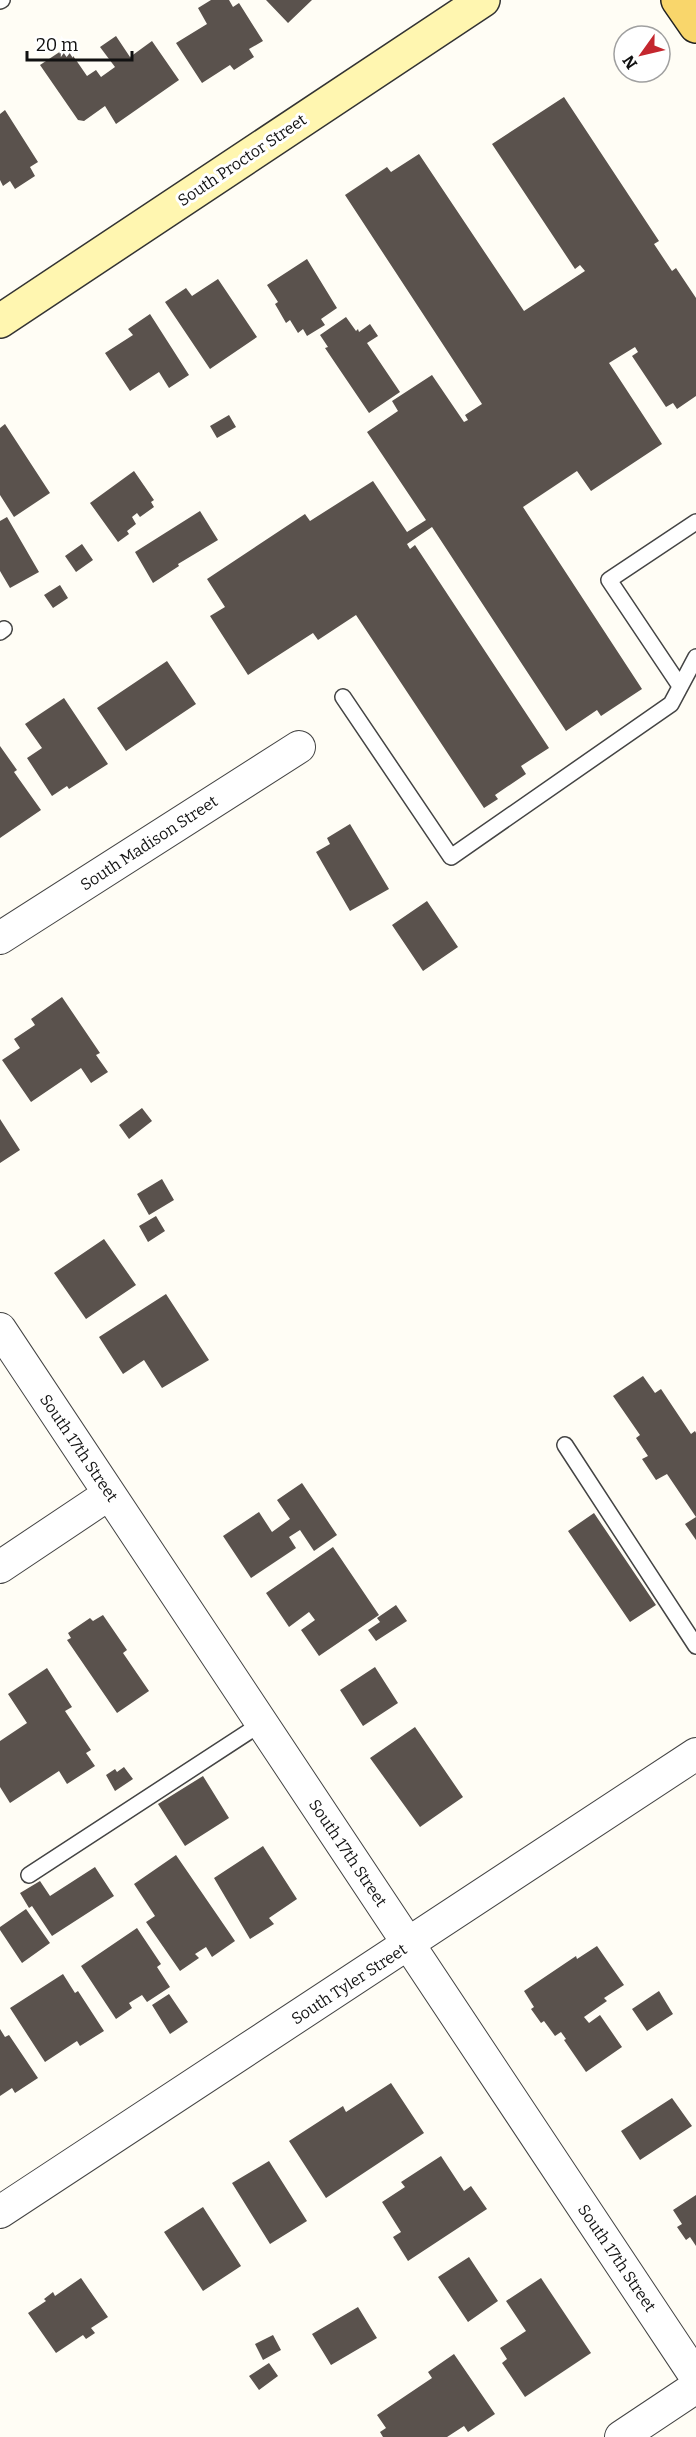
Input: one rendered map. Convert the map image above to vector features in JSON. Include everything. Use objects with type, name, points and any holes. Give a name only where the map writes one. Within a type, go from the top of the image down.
[{"type":"main road","points":[[678,0],[696,26]]},
{"type":"street","name":"South Proctor Street","points":[[0,321],[483,0]]},
{"type":"street","name":"South Madison Street","points":[[0,938],[299,747]]},
{"type":"street","name":"South 17th Street","points":[[0,1329],[696,2377]]},
{"type":"street","points":[[0,1567],[110,1494]]},
{"type":"street","name":"South Tyler Street","points":[[0,2212],[696,1754]]},
{"type":"street","points":[[621,2437],[696,2387]]},
{"type":"lane","points":[[680,686],[609,580],[696,522]]},
{"type":"lane","points":[[343,697],[451,857],[671,704],[696,657]]},
{"type":"lane","points":[[565,1445],[696,1646]]},
{"type":"lane","points":[[29,1875],[262,1723]]},
{"type":"building","points":[[211,0],[229,0],[233,7],[239,3],[263,41],[249,49],[254,57],[234,70],[230,65],[202,83],[176,43],[207,24],[198,8]]},
{"type":"building","points":[[266,0],[312,0],[288,23]]},
{"type":"building","points":[[116,36],[130,57],[152,41],[179,80],[116,124],[105,106],[84,121],[78,120],[40,65],[67,47],[87,76],[96,70],[101,77],[115,67],[100,47]]},
{"type":"building","points":[[564,97],[659,241],[654,244],[672,271],[676,268],[696,298],[696,396],[677,409],[673,403],[666,407],[632,356],[638,352],[635,347],[609,363],[662,444],[591,491],[577,471],[523,507],[642,689],[601,716],[597,710],[566,731],[432,527],[407,544],[410,549],[415,545],[549,748],[521,766],[526,774],[495,795],[498,799],[484,808],[356,615],[318,640],[313,633],[248,675],[210,616],[225,607],[207,579],[305,514],[310,521],[373,481],[407,532],[426,520],[367,432],[398,411],[392,401],[432,375],[464,422],[468,420],[465,415],[482,404],[345,195],[387,167],[391,172],[419,154],[524,311],[585,271],[580,265],[575,269],[492,144]]},
{"type":"building","points":[[5,110],[38,162],[30,167],[35,176],[15,189],[10,181],[3,186],[0,180],[0,114]]},
{"type":"building","points":[[307,259],[337,308],[321,319],[325,325],[307,336],[303,329],[298,333],[290,320],[286,323],[275,304],[278,302],[267,285]]},
{"type":"building","points":[[218,279],[257,337],[210,369],[165,302],[186,288],[192,296]]},
{"type":"building","points":[[150,314],[189,375],[169,388],[159,372],[130,391],[105,353],[133,335],[128,329]]},
{"type":"building","points":[[346,317],[359,332],[370,324],[378,336],[367,343],[400,392],[369,413],[325,348],[328,347],[320,335]]},
{"type":"building","points":[[229,415],[236,427],[217,438],[210,426]]},
{"type":"building","points":[[5,424],[50,493],[14,517],[0,495],[0,428]]},
{"type":"building","points":[[134,471],[154,500],[151,502],[154,507],[140,517],[137,513],[132,517],[136,524],[127,531],[129,534],[118,542],[90,503]]},
{"type":"building","points":[[200,511],[218,540],[178,564],[179,566],[153,583],[135,552]]},
{"type":"building","points":[[7,517],[39,572],[10,588],[0,571],[0,521]]},
{"type":"building","points":[[82,544],[93,560],[76,572],[65,556]]},
{"type":"building","points":[[60,585],[68,598],[53,608],[44,595]]},
{"type":"building","points":[[167,661],[196,704],[126,751],[97,708]]},
{"type":"building","points":[[64,698],[108,764],[69,789],[67,786],[52,796],[27,758],[42,748],[25,724]]},
{"type":"building","points":[[0,746],[17,770],[14,772],[41,810],[0,838]]},
{"type":"building","points":[[350,824],[389,889],[350,911],[316,852],[330,844],[327,838]]},
{"type":"building","points":[[427,901],[458,947],[423,971],[392,925]]},
{"type":"building","points":[[62,997],[100,1053],[96,1055],[108,1072],[91,1083],[81,1068],[31,1102],[2,1060],[20,1048],[14,1039],[35,1025],[31,1019]]},
{"type":"building","points":[[142,1108],[152,1121],[129,1139],[119,1125]]},
{"type":"building","points":[[0,1119],[20,1150],[0,1163]]},
{"type":"building","points":[[162,1179],[174,1200],[149,1215],[137,1194]]},
{"type":"building","points":[[156,1216],[165,1231],[148,1242],[139,1226]]},
{"type":"building","points":[[104,1239],[136,1285],[86,1319],[54,1273]]},
{"type":"building","points":[[166,1294],[209,1360],[162,1388],[144,1360],[123,1374],[99,1337]]},
{"type":"building","points":[[643,1376],[655,1393],[661,1389],[691,1434],[695,1431],[696,1433],[696,1517],[667,1474],[656,1480],[642,1459],[648,1456],[636,1438],[640,1435],[613,1396]]},
{"type":"building","points":[[302,1483],[337,1535],[314,1551],[300,1530],[289,1537],[296,1548],[251,1578],[223,1536],[259,1512],[272,1532],[290,1519],[277,1500]]},
{"type":"building","points":[[594,1513],[656,1605],[630,1622],[568,1531]]},
{"type":"building","points":[[696,1517],[696,1540],[685,1524]]},
{"type":"building","points":[[333,1547],[379,1615],[319,1656],[301,1630],[315,1620],[309,1612],[289,1627],[266,1593]]},
{"type":"building","points":[[396,1605],[407,1621],[376,1641],[368,1630],[380,1622],[377,1618]]},
{"type":"building","points":[[103,1615],[127,1650],[123,1653],[149,1691],[117,1713],[67,1640],[71,1638],[68,1633],[90,1618],[93,1621]]},
{"type":"building","points":[[375,1667],[398,1703],[363,1726],[340,1690]]},
{"type":"building","points":[[47,1668],[72,1707],[65,1711],[91,1750],[86,1753],[95,1766],[67,1784],[59,1771],[10,1803],[0,1787],[0,1741],[27,1723],[8,1694]]},
{"type":"building","points":[[415,1727],[463,1797],[420,1827],[370,1758]]},
{"type":"building","points":[[124,1767],[133,1779],[115,1791],[106,1775],[115,1769],[117,1772]]},
{"type":"building","points":[[203,1776],[229,1818],[185,1846],[158,1804]]},
{"type":"building","points":[[263,1846],[297,1899],[269,1918],[274,1924],[250,1939],[214,1878]]},
{"type":"building","points":[[176,1855],[235,1941],[212,1957],[206,1947],[195,1954],[199,1958],[180,1971],[146,1922],[155,1916],[134,1884]]},
{"type":"building","points":[[95,1867],[114,1896],[52,1936],[32,1906],[29,1908],[20,1893],[40,1881],[50,1896]]},
{"type":"building","points":[[26,1909],[50,1943],[22,1963],[0,1927]]},
{"type":"building","points":[[137,1928],[161,1964],[157,1967],[170,1987],[147,2002],[142,1995],[129,2003],[132,2008],[116,2019],[81,1966]]},
{"type":"building","points":[[597,1946],[624,1985],[604,1998],[607,2001],[584,2017],[589,2023],[600,2015],[622,2047],[586,2072],[561,2032],[555,2036],[544,2021],[541,2023],[531,2009],[534,2007],[524,1991],[576,1956],[577,1959]]},
{"type":"building","points":[[63,1974],[75,1993],[78,1991],[104,2031],[80,2046],[77,2041],[45,2062],[10,2008]]},
{"type":"building","points":[[659,1991],[673,2014],[647,2031],[632,2009]]},
{"type":"building","points":[[169,1994],[188,2022],[170,2034],[152,2005]]},
{"type":"building","points":[[0,2029],[5,2037],[9,2035],[38,2078],[15,2093],[12,2088],[0,2096]]},
{"type":"building","points":[[391,2083],[424,2133],[326,2198],[289,2141],[343,2106],[346,2112]]},
{"type":"building","points":[[672,2098],[692,2126],[640,2160],[621,2131]]},
{"type":"building","points":[[441,2156],[464,2191],[471,2186],[487,2209],[408,2261],[393,2237],[401,2232],[382,2202],[405,2187],[401,2182]]},
{"type":"building","points":[[269,2161],[307,2221],[270,2244],[232,2183]]},
{"type":"building","points":[[696,2195],[696,2246],[690,2237],[686,2240],[677,2227],[682,2224],[673,2210]]},
{"type":"building","points":[[203,2207],[241,2266],[203,2291],[164,2232]]},
{"type":"building","points":[[469,2257],[498,2301],[468,2322],[438,2277]]},
{"type":"building","points":[[81,2278],[108,2317],[91,2328],[95,2333],[86,2339],[83,2335],[56,2353],[28,2313],[46,2301],[44,2299],[53,2292],[55,2296]]},
{"type":"building","points":[[541,2278],[591,2353],[525,2397],[502,2363],[507,2359],[500,2348],[526,2331],[506,2301]]},
{"type":"building","points":[[358,2307],[377,2338],[331,2365],[312,2334]]},
{"type":"building","points":[[273,2335],[281,2350],[263,2360],[255,2344]]},
{"type":"building","points":[[454,2354],[495,2414],[468,2432],[464,2426],[447,2437],[383,2437],[380,2432],[386,2428],[377,2415],[432,2378],[428,2372]]},
{"type":"building","points":[[269,2363],[278,2376],[259,2390],[249,2376]]}]
